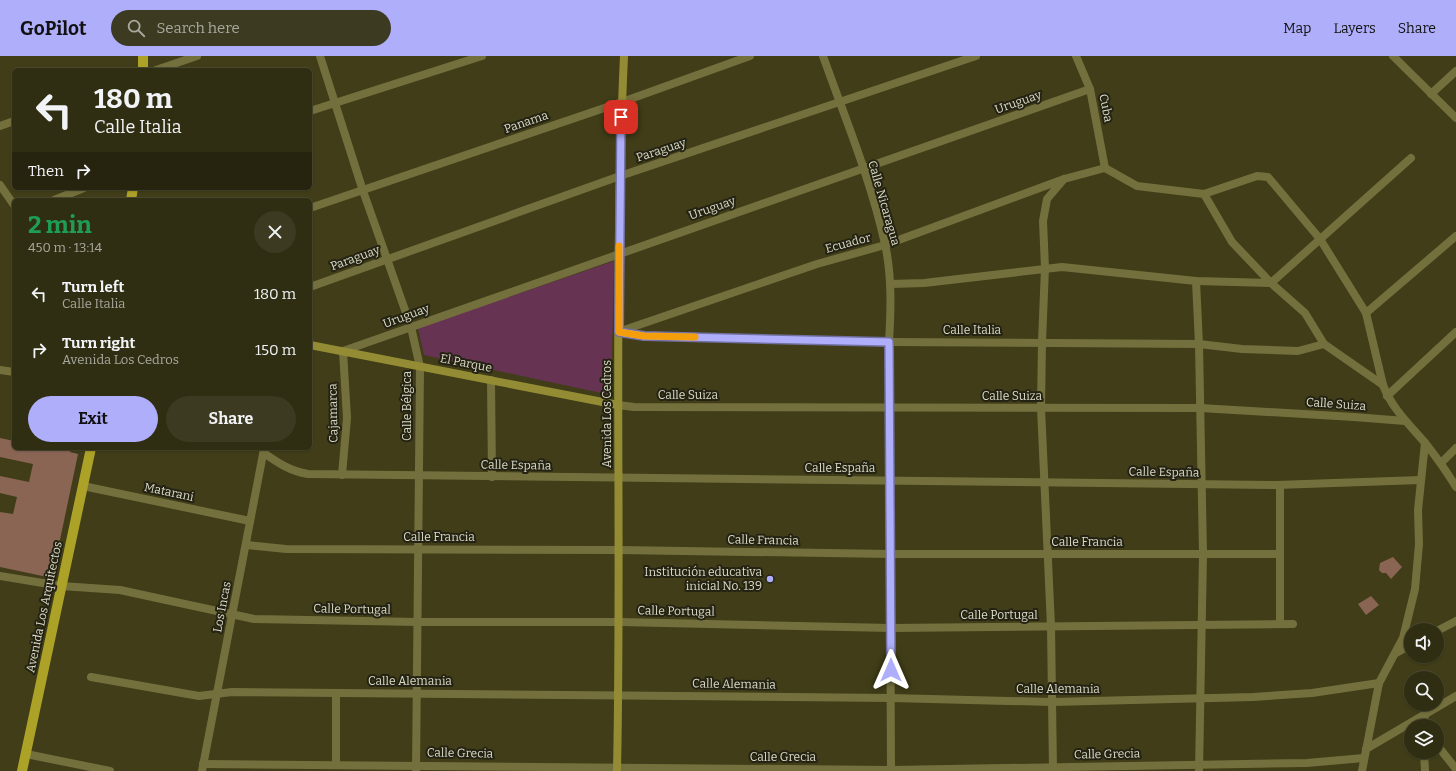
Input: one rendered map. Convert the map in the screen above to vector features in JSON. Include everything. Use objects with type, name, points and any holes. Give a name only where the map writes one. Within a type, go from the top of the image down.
[{"type":"main road","points":[[143,56],[143,68]]},
{"type":"main road","name":"Avenida Los Cedros","points":[[617,770],[620,622],[618,253],[624,56]]},
{"type":"main road","name":"El Parque","points":[[312,345],[618,405]]},
{"type":"main road","name":"Avenida Los Arquitectos","points":[[22,771],[91,450]]},
{"type":"street","points":[[162,68],[197,56]]},
{"type":"street","name":"Calle Bélgica","points":[[320,56],[363,191],[388,258],[411,327],[420,367],[416,768]]},
{"type":"street","points":[[312,110],[482,56]]},
{"type":"street","name":"Panama","points":[[312,207],[622,102],[750,56]]},
{"type":"street","name":"Calle Nicaragua","points":[[823,56],[863,169],[885,245],[890,284],[891,770]]},
{"type":"street","name":"Paraguay","points":[[312,286],[620,176],[976,56]]},
{"type":"street","name":"Cuba","points":[[1076,56],[1090,89],[1105,168]]},
{"type":"street","points":[[1392,56],[1456,118]]},
{"type":"street","points":[[1431,94],[1456,70]]},
{"type":"street","name":"Uruguay","points":[[343,351],[618,253],[1090,89]]},
{"type":"street","points":[[0,126],[12,122]]},
{"type":"street","points":[[890,284],[924,283],[1062,267],[1196,281],[1271,283],[1411,158]]},
{"type":"street","points":[[1105,168],[1137,186],[1204,194],[1257,176],[1268,177],[1320,239],[1366,313],[1387,396],[1405,422],[1441,463],[1456,487]]},
{"type":"street","name":"Ecuador","points":[[619,332],[817,264],[885,245],[1064,179],[1105,168]]},
{"type":"street","points":[[1053,769],[1051,626],[1042,408],[1042,342],[1045,268],[1043,221],[1047,199],[1064,179]]},
{"type":"street","points":[[0,185],[12,202]]},
{"type":"street","points":[[59,198],[79,190]]},
{"type":"street","points":[[1204,194],[1232,242],[1271,283],[1305,313],[1324,344],[1384,385]]},
{"type":"street","points":[[1366,313],[1456,236]]},
{"type":"street","points":[[1196,281],[1199,344],[1203,554],[1203,625],[1198,768]]},
{"type":"street","name":"Calle Italia","points":[[619,332],[644,336],[889,342],[1199,344],[1242,349],[1298,351],[1324,344]]},
{"type":"street","points":[[1387,396],[1456,332]]},
{"type":"street","name":"Cajamarca","points":[[342,475],[347,418],[343,351]]},
{"type":"street","points":[[0,371],[12,372]]},
{"type":"street","points":[[491,380],[492,477]]},
{"type":"street","name":"Calle Suiza","points":[[618,405],[642,407],[1200,408],[1354,417],[1405,422]]},
{"type":"street","points":[[1362,771],[1379,683],[1403,638],[1415,589],[1421,480],[1425,443]]},
{"type":"street","points":[[1441,463],[1456,448]]},
{"type":"street","name":"Calle España","points":[[264,451],[281,466],[295,472],[342,475],[1280,485],[1421,480]]},
{"type":"street","name":"Los Incas","points":[[202,767],[247,545],[250,521],[264,451]]},
{"type":"street","points":[[1280,485],[1280,624]]},
{"type":"street","name":"Matarani","points":[[83,486],[250,521]]},
{"type":"street","name":"Calle Francia","points":[[247,545],[286,549],[619,550],[891,554],[1280,554]]},
{"type":"street","name":"Calle Portugal","points":[[0,576],[61,586],[120,590],[254,619],[418,622],[620,622],[891,628],[1293,624]]},
{"type":"street","points":[[1444,627],[1456,621]]},
{"type":"street","points":[[1395,653],[1404,648]]},
{"type":"street","name":"Calle Alemania","points":[[91,677],[199,696],[232,692],[336,692],[891,698],[1052,702],[1312,694],[1379,683]]},
{"type":"street","points":[[336,692],[336,764]]},
{"type":"street","points":[[1366,749],[1456,696]]},
{"type":"street","points":[[1425,714],[1425,719]]},
{"type":"street","points":[[26,754],[110,771]]},
{"type":"street","points":[[1444,754],[1456,769]]},
{"type":"street","name":"Calle Grecia","points":[[202,767],[336,764],[416,768],[617,770],[1198,768],[1307,763],[1364,758]]},
{"type":"street","points":[[1424,759],[1425,771]]},
{"type":"shaded area","points":[[614,261],[611,395],[424,355],[418,328]]},
{"type":"building","points":[[0,438],[12,441],[12,450],[70,450],[70,452],[78,454],[52,578],[0,567],[0,512],[13,514],[17,497],[0,493],[0,476],[29,482],[33,464],[0,457]]},
{"type":"building","points":[[1393,557],[1402,567],[1391,579],[1386,573],[1382,573],[1379,570],[1380,563]]},
{"type":"building","points":[[1371,596],[1379,605],[1366,615],[1358,604]]},
{"type":"slow traffic","points":[[619,246],[619,332],[644,336],[695,337]]},
{"type":"place","name":"Institución educativa inicial No. 139","points":[[770,579]]},
{"type":"route","points":[[621,117],[618,253],[619,332],[644,336],[889,342],[891,422],[891,670]]}]
